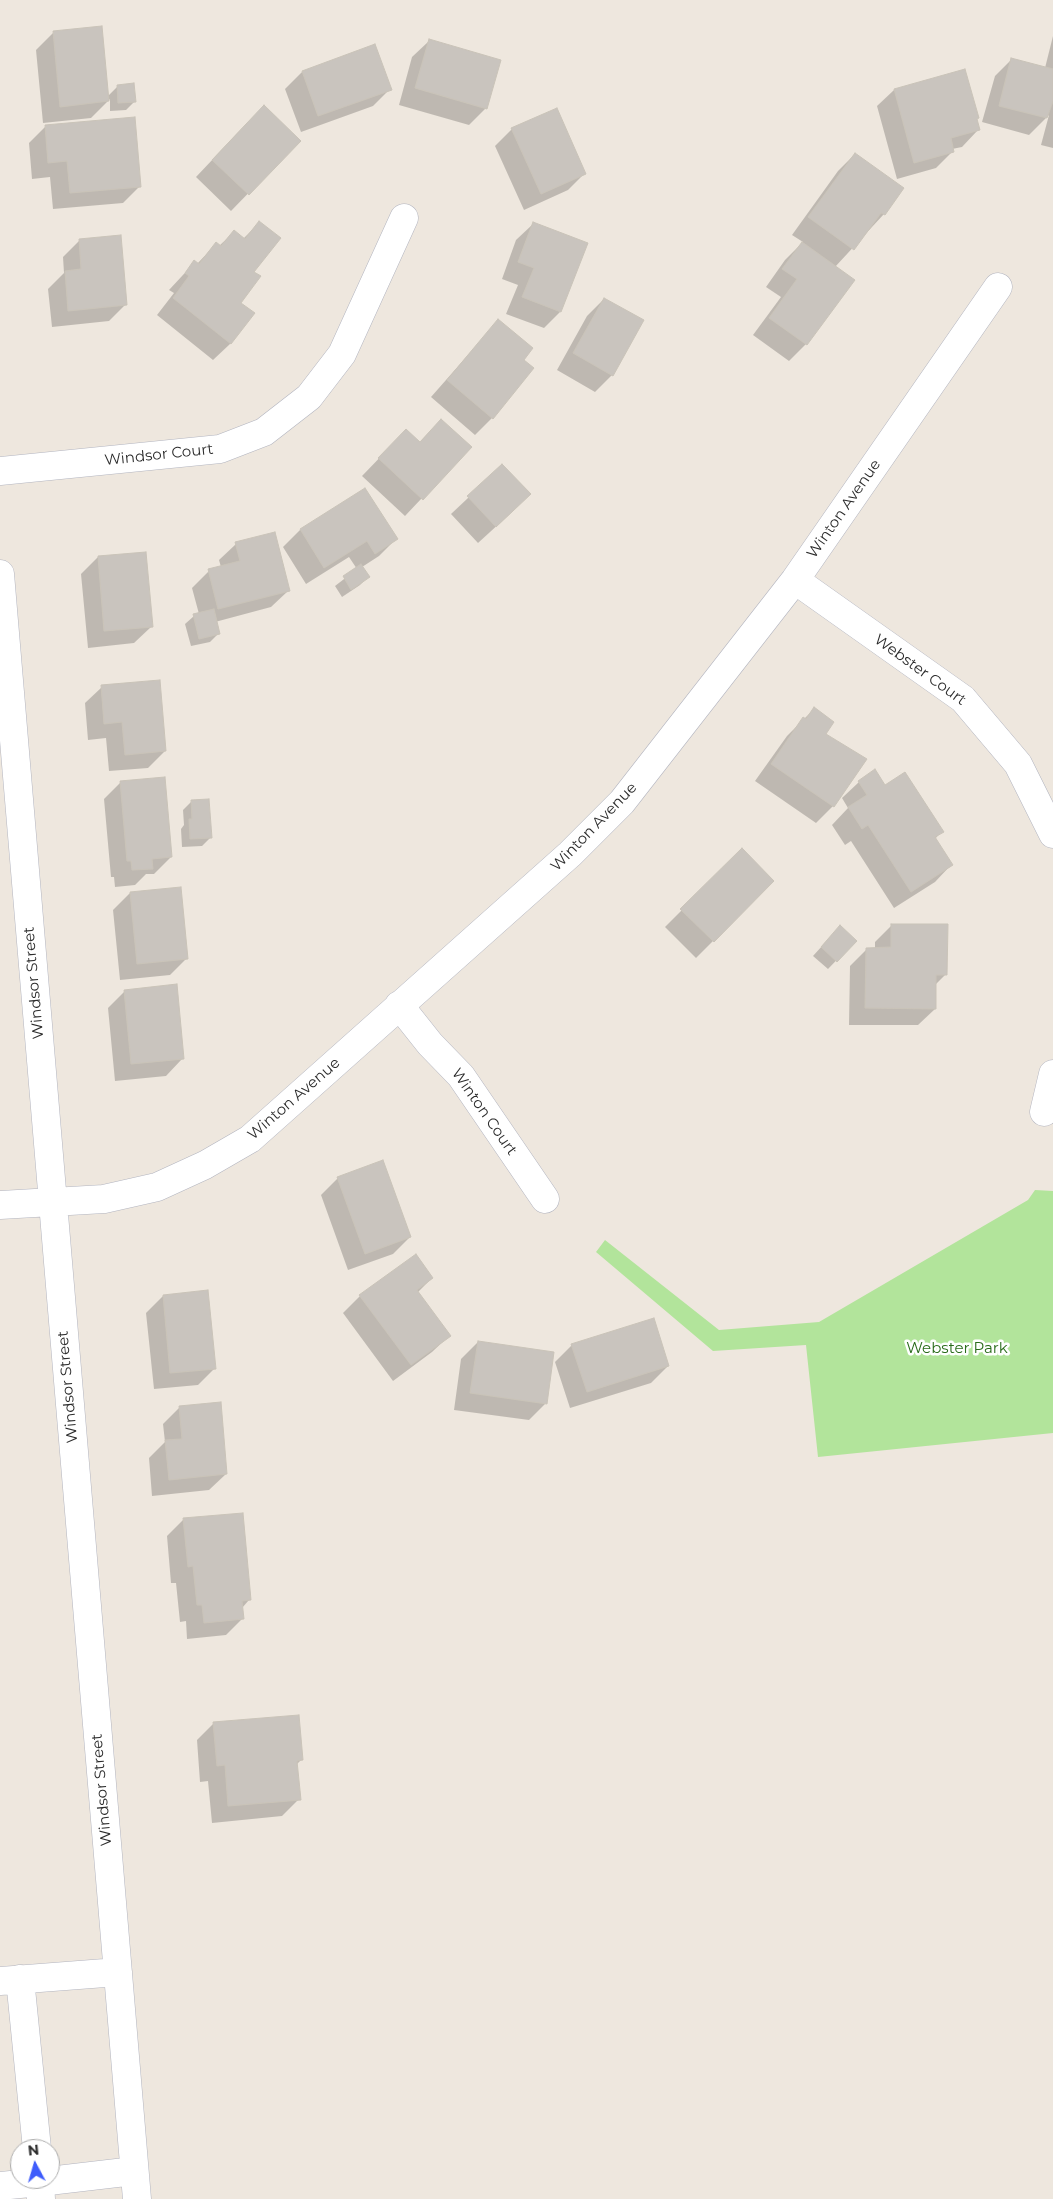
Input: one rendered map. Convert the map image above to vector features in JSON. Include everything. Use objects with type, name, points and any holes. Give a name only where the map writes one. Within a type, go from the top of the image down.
[{"type":"street","name":"Windsor Court","points":[[0,471],[220,449],[264,432],[309,398],[342,354],[404,218]]},
{"type":"street","name":"Winton Avenue","points":[[0,1205],[104,1199],[157,1187],[205,1165],[250,1139],[570,854],[622,802],[795,580],[998,287]]},
{"type":"street","name":"Windsor Street","points":[[0,574],[137,2199]]},
{"type":"street","name":"Webster Court","points":[[795,580],[963,699],[1018,764],[1053,834]]},
{"type":"street","name":"Winton Court","points":[[399,1005],[430,1044],[461,1076],[545,1200]]},
{"type":"street","points":[[1044,1112],[1053,1074]]},
{"type":"street","points":[[35,2139],[10,1980],[118,1972]]},
{"type":"street","points":[[60,2184],[134,2172]]},
{"type":"green space","name":"Webster Park","points":[[1035,1190],[1053,1191],[1053,1433],[818,1457],[806,1345],[713,1351],[596,1252],[605,1240],[719,1330],[819,1322],[1028,1200]]},
{"type":"building","points":[[102,26],[109,101],[60,107],[53,31]]},
{"type":"building","points":[[429,39],[501,60],[487,109],[415,88]]},
{"type":"building","points":[[375,44],[392,90],[318,116],[302,71]]},
{"type":"building","points":[[1011,58],[1053,69],[1053,101],[1047,118],[999,106]]},
{"type":"building","points":[[965,69],[979,118],[977,119],[980,130],[951,138],[954,152],[914,163],[894,89]]},
{"type":"building","points":[[134,83],[136,102],[118,103],[117,85]]},
{"type":"building","points":[[264,105],[301,141],[249,195],[212,160]]},
{"type":"building","points":[[557,108],[586,174],[541,194],[511,128]]},
{"type":"building","points":[[135,117],[141,187],[70,193],[67,161],[48,163],[45,125]]},
{"type":"building","points":[[855,153],[904,188],[885,215],[881,213],[854,250],[808,217]]},
{"type":"building","points":[[259,221],[281,238],[254,272],[261,276],[241,303],[255,313],[231,344],[173,298],[189,276],[185,273],[194,260],[199,264],[216,242],[221,246],[234,230],[245,239]]},
{"type":"building","points":[[533,222],[588,243],[561,312],[522,297],[534,268],[518,262]]},
{"type":"building","points":[[121,235],[127,305],[68,311],[65,271],[81,269],[79,239]]},
{"type":"building","points":[[802,242],[855,280],[807,345],[769,318],[797,279],[782,269]]},
{"type":"building","points":[[604,298],[644,320],[613,376],[573,353]]},
{"type":"building","points":[[498,319],[533,348],[524,360],[534,368],[493,419],[447,380]]},
{"type":"building","points":[[441,419],[472,447],[423,500],[378,458],[406,429],[420,442]]},
{"type":"building","points":[[502,464],[531,494],[496,527],[467,496]]},
{"type":"building","points":[[365,488],[398,539],[375,554],[367,541],[324,568],[300,529]]},
{"type":"building","points":[[275,532],[290,591],[218,609],[208,569],[240,561],[235,542]]},
{"type":"building","points":[[146,552],[153,627],[104,631],[98,556]]},
{"type":"building","points":[[361,564],[370,577],[351,590],[343,576]]},
{"type":"building","points":[[214,609],[220,634],[199,639],[193,614]]},
{"type":"building","points":[[160,680],[166,751],[125,755],[122,722],[104,724],[101,685]]},
{"type":"building","points":[[814,707],[834,722],[826,734],[867,759],[834,807],[771,764],[803,717],[806,719]]},
{"type":"building","points":[[875,769],[885,785],[905,772],[944,832],[935,837],[953,865],[911,892],[868,825],[862,829],[848,807],[867,795],[858,781]]},
{"type":"building","points":[[165,777],[172,857],[152,859],[153,869],[132,870],[131,861],[127,861],[120,781]]},
{"type":"building","points":[[209,799],[212,838],[190,839],[189,819],[192,819],[191,800]]},
{"type":"building","points":[[742,848],[774,881],[714,942],[680,909]]},
{"type":"building","points":[[181,887],[188,959],[137,964],[130,892]]},
{"type":"building","points":[[891,924],[948,924],[947,975],[936,975],[936,1009],[865,1008],[866,948],[891,947]]},
{"type":"building","points":[[840,925],[857,941],[837,962],[821,947]]},
{"type":"building","points":[[177,984],[184,1059],[131,1064],[124,990]]},
{"type":"building","points":[[383,1160],[411,1237],[365,1254],[337,1177]]},
{"type":"building","points":[[416,1254],[433,1278],[417,1290],[451,1336],[411,1365],[359,1295]]},
{"type":"building","points":[[208,1290],[216,1369],[170,1373],[163,1295]]},
{"type":"building","points":[[654,1318],[669,1366],[587,1392],[571,1344]]},
{"type":"building","points":[[478,1341],[554,1352],[547,1404],[470,1393]]},
{"type":"building","points":[[221,1402],[227,1474],[169,1480],[165,1440],[182,1439],[179,1406]]},
{"type":"building","points":[[243,1513],[251,1600],[242,1601],[244,1619],[204,1623],[202,1605],[197,1605],[193,1566],[188,1567],[183,1518]]},
{"type":"building","points":[[299,1715],[303,1760],[297,1761],[301,1800],[228,1806],[225,1765],[217,1766],[213,1722]]}]
